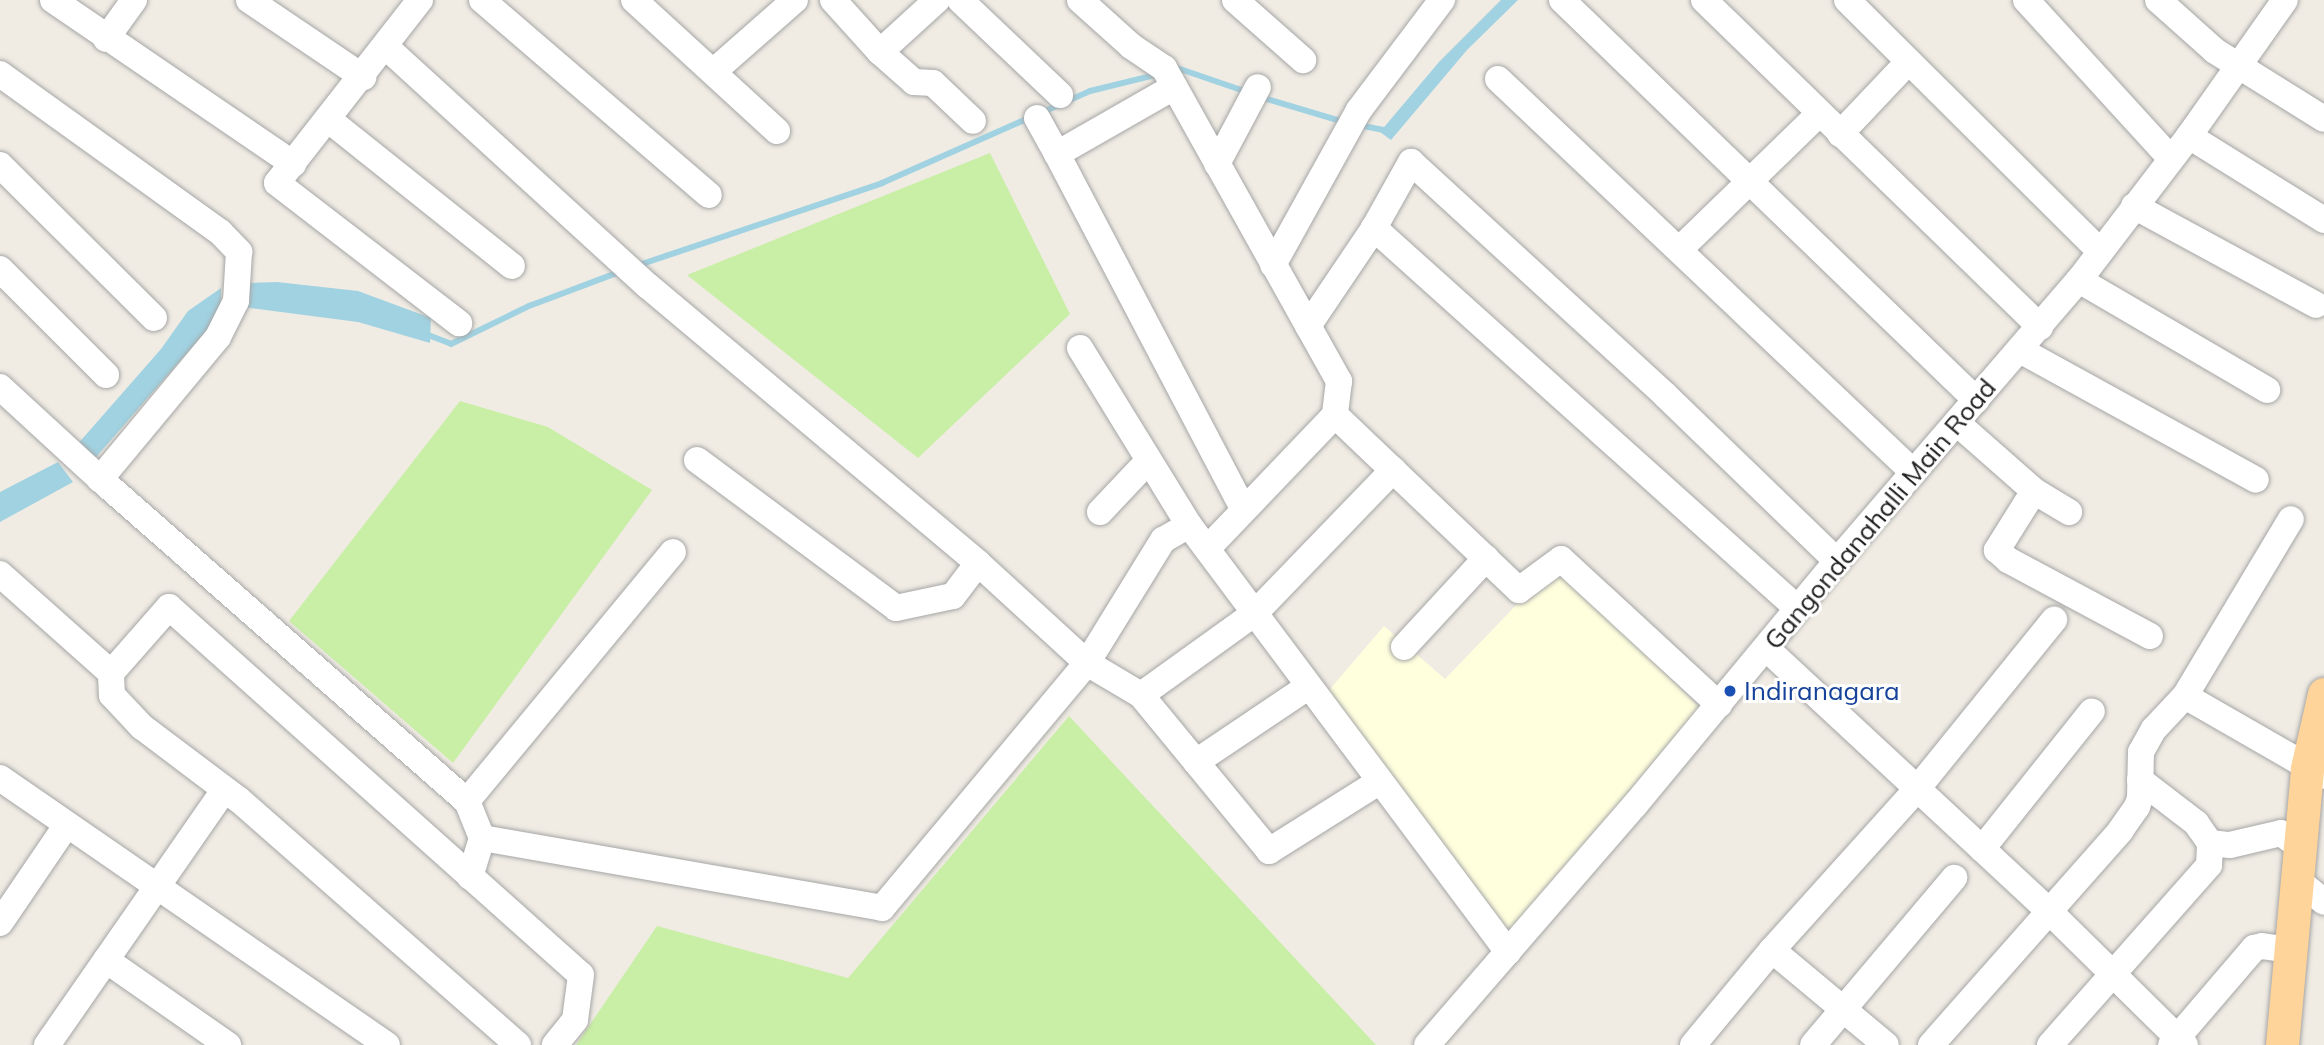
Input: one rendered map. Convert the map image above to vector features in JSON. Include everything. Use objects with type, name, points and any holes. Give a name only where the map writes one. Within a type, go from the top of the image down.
[{"type":"main road","points":[[2282,1045],[2299,846],[2316,772],[2324,694]]},
{"type":"street","points":[[53,0],[106,39],[293,163]]},
{"type":"street","points":[[106,39],[134,0]]},
{"type":"street","points":[[249,0],[363,77]]},
{"type":"street","points":[[482,0],[709,195]]},
{"type":"street","points":[[634,0],[777,131]]},
{"type":"street","points":[[713,72],[795,0]]},
{"type":"street","points":[[833,0],[880,52],[914,82],[933,83],[973,121]]},
{"type":"street","points":[[880,52],[937,0]]},
{"type":"street","points":[[960,0],[1060,95]]},
{"type":"street","points":[[1080,0],[1131,46],[1164,68],[1339,381],[1335,415],[1207,549]]},
{"type":"street","points":[[1235,0],[1303,60]]},
{"type":"street","points":[[1273,265],[1359,110],[1442,0]]},
{"type":"street","points":[[1562,0],[1976,400]]},
{"type":"street","points":[[1704,0],[2040,327]]},
{"type":"street","points":[[1847,0],[2100,251]]},
{"type":"street","points":[[2026,0],[2171,159]]},
{"type":"street","points":[[2158,0],[2215,51],[2324,119]]},
{"type":"street","name":"Gangondanahalli Main Road","points":[[1427,1045],[2079,280],[2189,136],[2285,0]]},
{"type":"street","points":[[408,4],[385,46],[363,77],[277,183],[459,323]]},
{"type":"street","points":[[385,46],[628,269],[978,563],[1087,663],[1141,695],[1269,850],[1380,781]]},
{"type":"street","points":[[1840,134],[1909,61]]},
{"type":"street","points":[[0,74],[220,232],[239,252],[236,302],[218,337],[100,479]]},
{"type":"street","points":[[1498,79],[1913,472]]},
{"type":"street","points":[[1057,153],[1174,87]]},
{"type":"street","points":[[1217,164],[1258,87]]},
{"type":"street","points":[[1679,250],[1819,114]]},
{"type":"street","points":[[1037,118],[1244,510]]},
{"type":"street","points":[[329,120],[512,266]]},
{"type":"street","points":[[2189,136],[2324,219]]},
{"type":"street","points":[[1308,326],[1374,228],[1411,162],[1666,396],[1837,561]]},
{"type":"street","points":[[0,165],[154,318]]},
{"type":"street","points":[[2134,206],[2316,305]]},
{"type":"street","points":[[1374,228],[1797,608]]},
{"type":"street","points":[[0,269],[107,375]]},
{"type":"street","points":[[2079,280],[2267,390]]},
{"type":"street","points":[[1080,348],[1189,525],[1508,952]]},
{"type":"street","points":[[2020,350],[2256,480]]},
{"type":"street","points":[[0,387],[100,479],[467,801],[482,838],[470,877]]},
{"type":"street","points":[[1335,415],[1519,590],[1561,559],[1719,705]]},
{"type":"street","points":[[1957,423],[2034,491],[2069,512]]},
{"type":"street","points":[[697,460],[896,608],[953,596],[978,563]]},
{"type":"street","points":[[1100,512],[1149,460]]},
{"type":"street","points":[[1141,695],[1255,613],[1393,470]]},
{"type":"street","points":[[2034,491],[1997,550],[2008,560],[2150,636]]},
{"type":"street","points":[[1931,1045],[2126,823],[2140,798],[2141,752],[2154,729],[2185,696],[2291,519]]},
{"type":"street","points":[[482,838],[882,908],[1087,663],[1163,540],[1189,525]]},
{"type":"street","points":[[467,801],[673,552]]},
{"type":"street","points":[[1404,647],[1486,558]]},
{"type":"street","points":[[0,574],[111,673]]},
{"type":"street","points":[[517,1045],[224,790],[142,727],[112,695],[111,673],[169,607],[581,975],[575,1020],[555,1045]]},
{"type":"street","points":[[1693,1045],[1772,950],[1917,789],[2054,620]]},
{"type":"street","points":[[1766,648],[2049,911],[2178,1042],[2254,948],[2290,950]]},
{"type":"street","points":[[1196,762],[1309,686]]},
{"type":"street","points":[[2185,696],[2316,772]]},
{"type":"street","points":[[1982,849],[2092,711]]},
{"type":"street","points":[[0,778],[387,1045]]},
{"type":"street","points":[[2050,1045],[2111,972],[2209,865],[2210,843],[2196,823],[2140,780]]},
{"type":"street","points":[[60,1040],[106,960],[224,790]]},
{"type":"street","points":[[0,923],[66,826]]},
{"type":"street","points":[[2210,843],[2230,845],[2281,833],[2299,846]]},
{"type":"street","points":[[1813,1045],[1954,878]]},
{"type":"street","points":[[2296,879],[2324,902]]},
{"type":"street","points":[[1772,950],[1886,1045]]},
{"type":"street","points":[[106,960],[228,1045]]},
{"type":"shaded area","points":[[1555,565],[1699,707],[1504,942],[1324,696],[1384,626],[1445,679]]},
{"type":"green space","points":[[990,153],[1070,314],[918,458],[687,275]]},
{"type":"green space","points":[[460,401],[548,427],[652,490],[453,763],[289,621]]},
{"type":"green space","points":[[1069,716],[1376,1045],[576,1045],[657,926],[848,978]]},
{"type":"water","points":[[1501,0],[1518,0],[1467,50],[1391,140],[1380,132],[1439,62]]},
{"type":"water","points":[[277,282],[358,291],[431,318],[430,343],[358,322],[242,307],[248,283]]},
{"type":"water","points":[[221,288],[221,314],[90,464],[76,446],[161,349],[188,311]]},
{"type":"water","points":[[58,462],[73,482],[0,522],[0,492]]},
{"type":"waterway","points":[[1174,71],[1180,69],[1247,92]]},
{"type":"waterway","points":[[1041,113],[1090,91],[1160,74]]},
{"type":"waterway","points":[[1260,97],[1344,122]]},
{"type":"waterway","points":[[636,266],[882,183],[1031,117]]},
{"type":"waterway","points":[[1358,125],[1388,131]]},
{"type":"waterway","points":[[423,333],[451,344],[529,306],[622,271]]},
{"type":"place","name":"Indiranagara","points":[[1730,691]]}]
